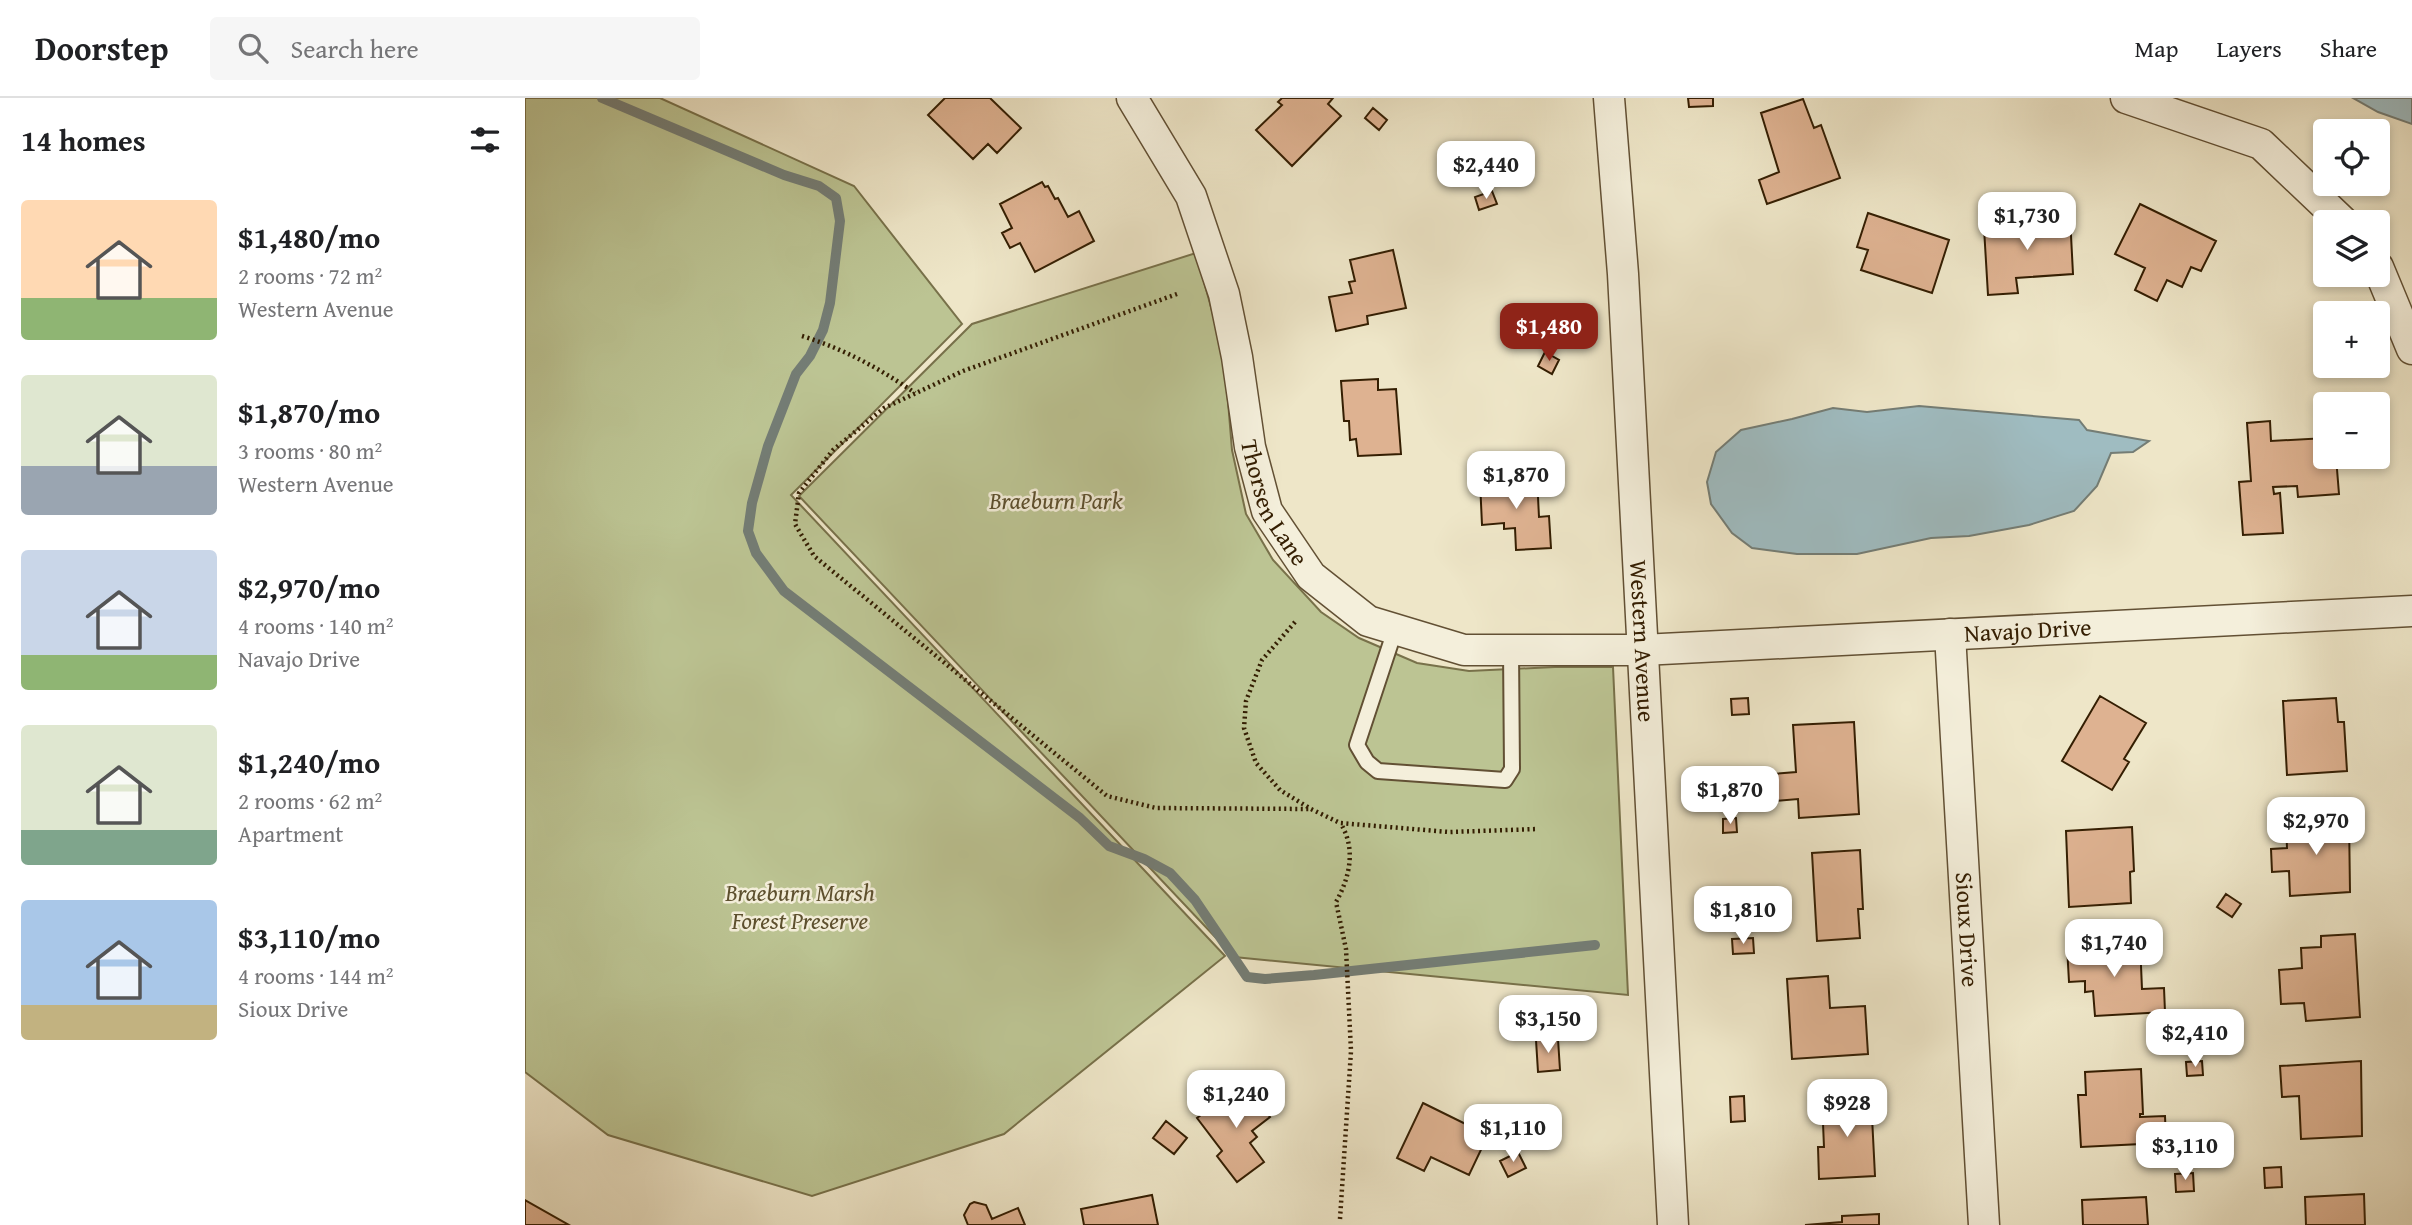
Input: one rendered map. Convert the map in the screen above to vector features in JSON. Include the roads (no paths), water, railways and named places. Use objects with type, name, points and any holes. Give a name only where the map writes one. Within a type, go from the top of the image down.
[{"type":"street","name":"Western Avenue","points":[[1609,98],[1623,274],[1673,1225]]},
{"type":"street","points":[[2126,98],[2261,144],[2330,210]]},
{"type":"street","name":"Thorsen Lane","points":[[1135,99],[1191,196],[1224,294],[1251,447],[1267,511],[1311,576],[1368,621],[1464,650],[1642,649]]},
{"type":"street","points":[[2386,287],[2412,349]]},
{"type":"street","name":"Navajo Drive","points":[[1642,649],[2412,611]]},
{"type":"street","name":"Sioux Drive","points":[[1950,634],[1984,1225]]},
{"type":"lane","points":[[1395,630],[1357,745],[1367,762],[1378,771],[1505,780],[1512,769],[1511,650]]},
{"type":"water","points":[[2353,98],[2412,98],[2412,124],[2378,112]]},
{"type":"water","points":[[1919,406],[2079,420],[2087,430],[2149,441],[2133,452],[2111,453],[2097,486],[2074,511],[2029,525],[1969,536],[1931,538],[1857,554],[1797,554],[1752,548],[1732,533],[1711,504],[1707,482],[1716,452],[1741,430],[1833,408],[1867,412]]},
{"type":"waterway","points":[[602,98],[784,175],[819,186],[836,198],[840,221],[830,303],[823,330],[810,356],[796,374],[768,446],[752,503],[748,531],[756,553],[784,591],[1080,818],[1109,846],[1144,859],[1170,873],[1195,900],[1247,977],[1265,979],[1314,975],[1595,945]]},
{"type":"park label","name":"Braeburn Park","points":[[1056,501]]},
{"type":"park label","name":"Braeburn Marsh Forest Preserve","points":[[800,907]]}]
